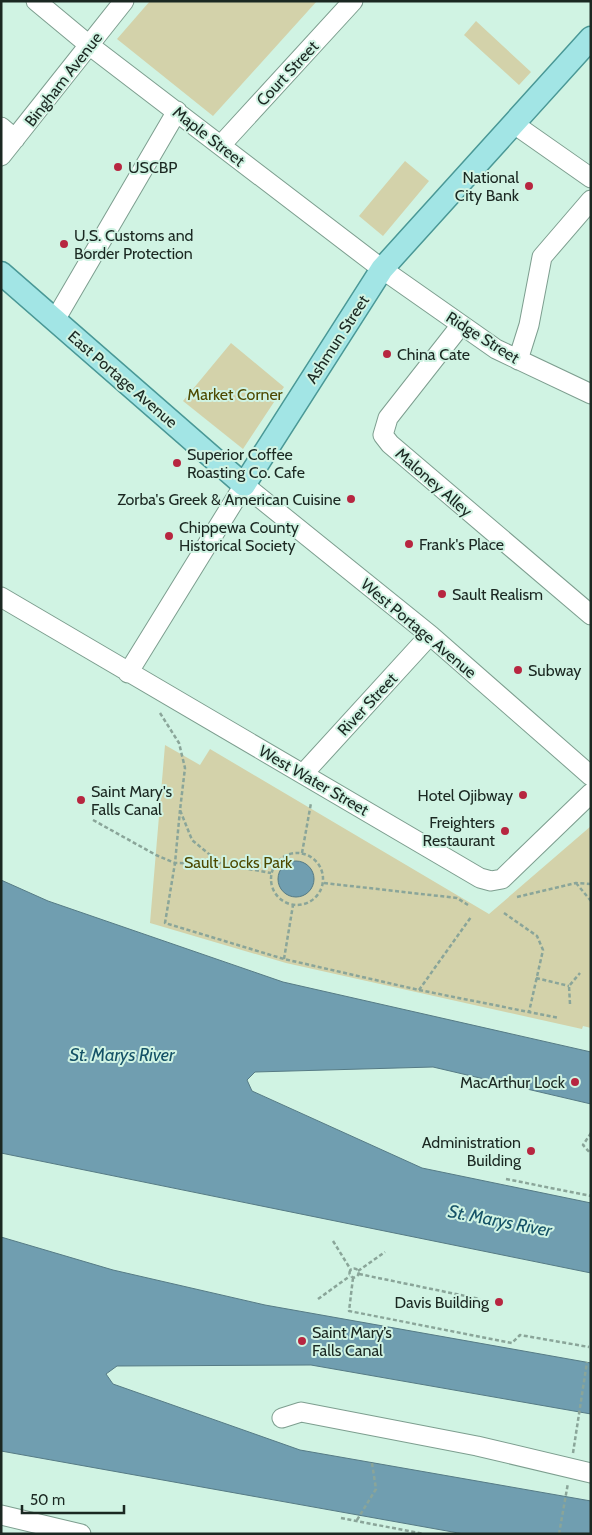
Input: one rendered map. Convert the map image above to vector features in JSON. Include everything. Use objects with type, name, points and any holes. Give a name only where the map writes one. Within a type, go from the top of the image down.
[{"type":"main road","name":"Ashmun Street","points":[[244,485],[382,269],[591,38]]},
{"type":"main road","name":"East Portage Avenue","points":[[1,273],[244,485]]},
{"type":"street","name":"Maple Street","points":[[36,1],[89,45],[382,269]]},
{"type":"street","name":"Bingham Avenue","points":[[1,156],[8,133],[89,45],[124,1]]},
{"type":"street","name":"Court Street","points":[[221,145],[353,1]]},
{"type":"street","points":[[55,320],[177,111]]},
{"type":"street","points":[[514,124],[591,178]]},
{"type":"street","points":[[518,360],[529,326],[542,257],[591,200]]},
{"type":"street","name":"Ridge Street","points":[[382,269],[496,349],[591,394]]},
{"type":"street","name":"Maloney Alley","points":[[461,325],[388,418],[383,435],[390,444],[591,615]]},
{"type":"street","name":"West Portage Avenue","points":[[244,485],[430,635],[591,776]]},
{"type":"street","name":"Ashmun Street","points":[[128,673],[244,485]]},
{"type":"street","name":"West Water Street","points":[[1,597],[480,878],[491,881],[502,879],[591,793]]},
{"type":"street","name":"River Street","points":[[303,774],[430,635]]},
{"type":"street","points":[[282,1418],[301,1412],[477,1446],[591,1473]]},
{"type":"street","points":[[1,1515],[81,1534]]},
{"type":"path","points":[[160,713],[179,743],[185,768],[175,863],[165,923],[284,959],[419,990],[559,1018]]},
{"type":"path","points":[[302,853],[311,803]]},
{"type":"path","points":[[180,810],[192,840],[221,864]]},
{"type":"path","points":[[93,820],[156,855],[175,863],[221,864],[271,873]]},
{"type":"path","points":[[291,853],[302,853],[315,859],[321,866],[324,883],[316,898],[308,903],[293,905],[283,901],[276,895],[272,888],[271,873],[282,857],[291,853]]},
{"type":"path","points":[[324,883],[457,898],[468,905]]},
{"type":"path","points":[[576,883],[591,901]]},
{"type":"path","points":[[517,897],[576,883],[591,884]]},
{"type":"path","points":[[284,959],[293,905]]},
{"type":"path","points":[[504,914],[537,936],[543,950],[529,1012]]},
{"type":"path","points":[[419,990],[471,917]]},
{"type":"path","points":[[570,1004],[569,986],[580,973]]},
{"type":"path","points":[[536,978],[569,986]]},
{"type":"path","points":[[591,1133],[583,1145],[591,1154]]},
{"type":"path","points":[[506,1179],[591,1196]]},
{"type":"path","points":[[333,1242],[351,1270],[349,1311],[512,1343],[520,1335],[589,1347]]},
{"type":"path","points":[[318,1299],[359,1273],[385,1252]]},
{"type":"path","points":[[351,1270],[355,1268],[359,1273],[480,1299]]},
{"type":"path","points":[[580,1412],[587,1362]]},
{"type":"path","points":[[357,1520],[376,1489],[372,1463]]},
{"type":"path","points":[[560,1534],[566,1497]]},
{"type":"path","points":[[341,1518],[424,1534]]},
{"type":"green space","points":[[150,1],[317,1],[213,116],[117,39]]},
{"type":"green space","points":[[476,21],[531,72],[519,85],[464,35]]},
{"type":"green space","points":[[405,161],[429,181],[383,236],[359,216]]},
{"type":"green space","name":"Market Corner","points":[[231,343],[284,387],[243,449],[183,401]]},
{"type":"green space","name":"Sault Locks Park","points":[[165,745],[200,765],[210,749],[489,914],[591,826],[591,1028],[583,1026],[582,1029],[286,963],[150,923]]},
{"type":"water","points":[[296,861],[303,862],[309,866],[313,872],[313,886],[309,892],[303,896],[296,897],[289,896],[283,892],[279,886],[278,879],[279,872],[283,866],[289,862]]},
{"type":"water","name":"St. Marys River","points":[[1,880],[48,901],[283,982],[591,1052],[591,1104],[433,1067],[255,1072],[247,1080],[252,1091],[422,1168],[591,1203],[591,1273],[1,1153]]},
{"type":"water","points":[[1,1237],[113,1270],[265,1305],[591,1363],[591,1414],[311,1365],[117,1366],[106,1374],[113,1384],[300,1450],[591,1501],[591,1534],[464,1534],[1,1451]]},
{"type":"place","name":"USCBP","points":[[118,167]]},
{"type":"place","name":"National City Bank","points":[[529,186]]},
{"type":"place","name":"U.S. Customs and Border Protection","points":[[64,244]]},
{"type":"place","name":"China Cate","points":[[387,354]]},
{"type":"place","name":"Superior Coffee Roasting Co. Cafe","points":[[177,463]]},
{"type":"place","name":"Zorba's Greek & American Cuisine","points":[[351,499]]},
{"type":"place","name":"Chippewa County Historical Society","points":[[169,536]]},
{"type":"place","name":"Frank's Place","points":[[409,544]]},
{"type":"place","name":"Sault Realism","points":[[442,594]]},
{"type":"place","name":"Subway","points":[[518,670]]},
{"type":"place","name":"Hotel Ojibway","points":[[523,795]]},
{"type":"place","name":"Saint Mary's Falls Canal","points":[[81,800]]},
{"type":"place","name":"Freighters Restaurant","points":[[505,831]]},
{"type":"place","name":"MacArthur Lock","points":[[575,1082]]},
{"type":"place","name":"Administration Building","points":[[531,1151]]},
{"type":"place","name":"Davis Building","points":[[499,1302]]},
{"type":"place","name":"Saint Mary’s Falls Canal","points":[[302,1341]]}]
